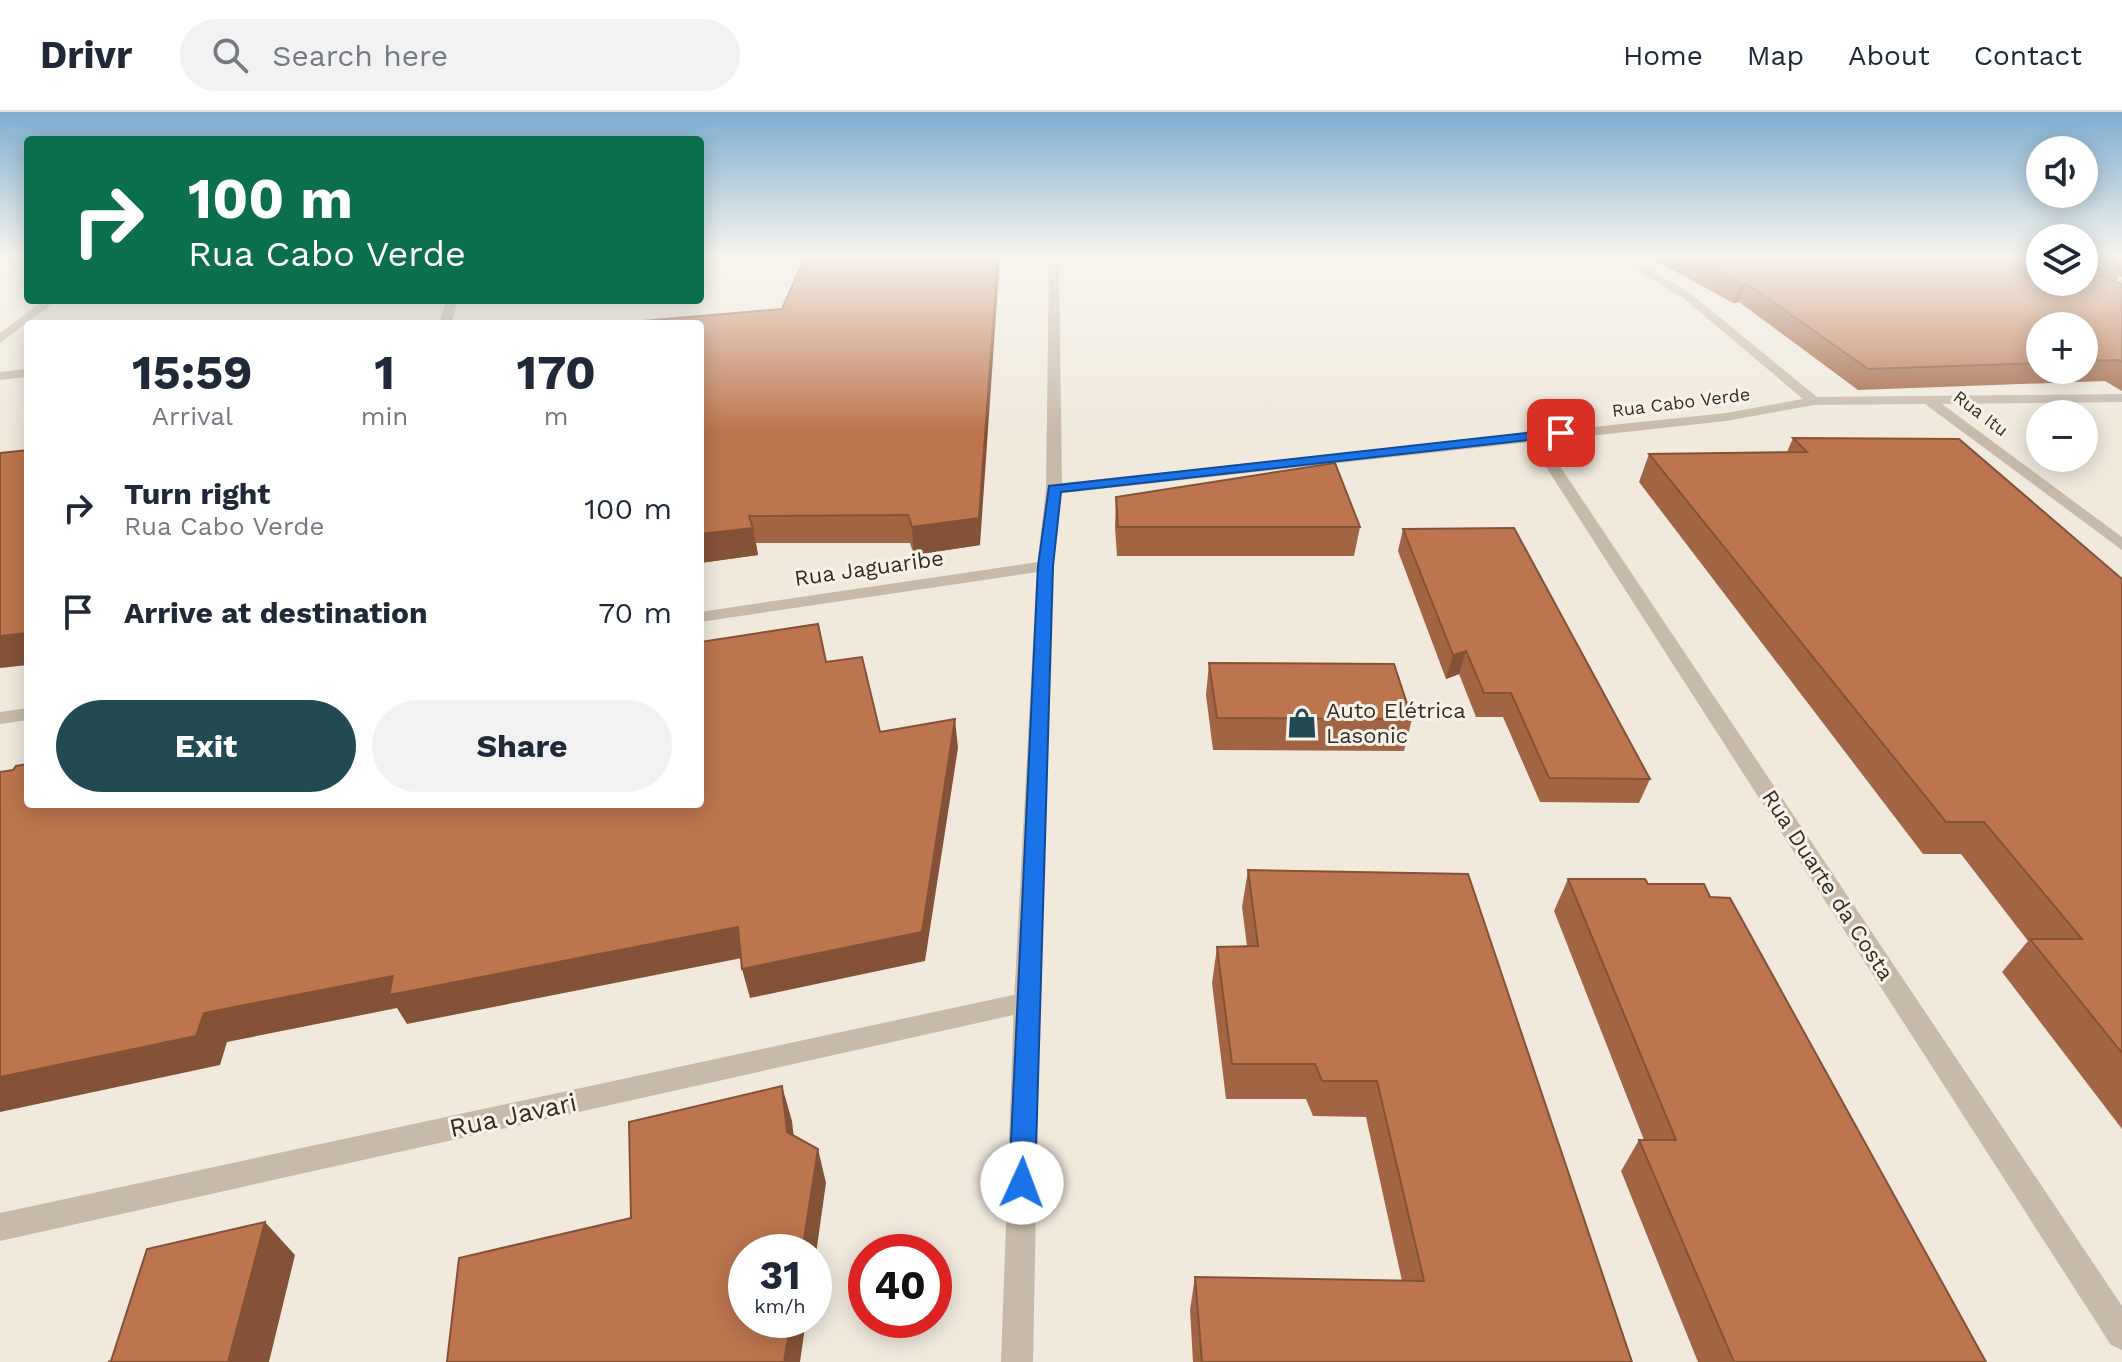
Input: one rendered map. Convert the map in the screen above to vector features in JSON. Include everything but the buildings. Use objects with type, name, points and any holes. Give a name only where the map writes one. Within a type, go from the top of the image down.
[{"type":"street","points":[[1017,1362],[1027,1002],[1045,566],[1054,489],[1054,315]]},
{"type":"street","points":[[1711,315],[1814,401]]},
{"type":"street","points":[[0,339],[24,321]]},
{"type":"street","points":[[0,376],[24,373]]},
{"type":"street","name":"Rua Cabo Verde","points":[[1054,489],[1726,417],[1814,401],[2122,398]]},
{"type":"street","name":"Rua Itu","points":[[1930,401],[2122,545]]},
{"type":"street","name":"Rua Duarte da Costa","points":[[1533,436],[2122,1334]]},
{"type":"street","name":"Rua Jaguaribe","points":[[704,616],[1045,566]]},
{"type":"street","points":[[0,718],[24,715]]},
{"type":"street","name":"Rua Javari","points":[[0,1227],[1027,1002]]},
{"type":"place","name":"Auto Elétrica Lasonic","points":[[1302,723]]},
{"type":"route","points":[[1022,1183],[1045,566],[1054,489],[1561,433]]}]
